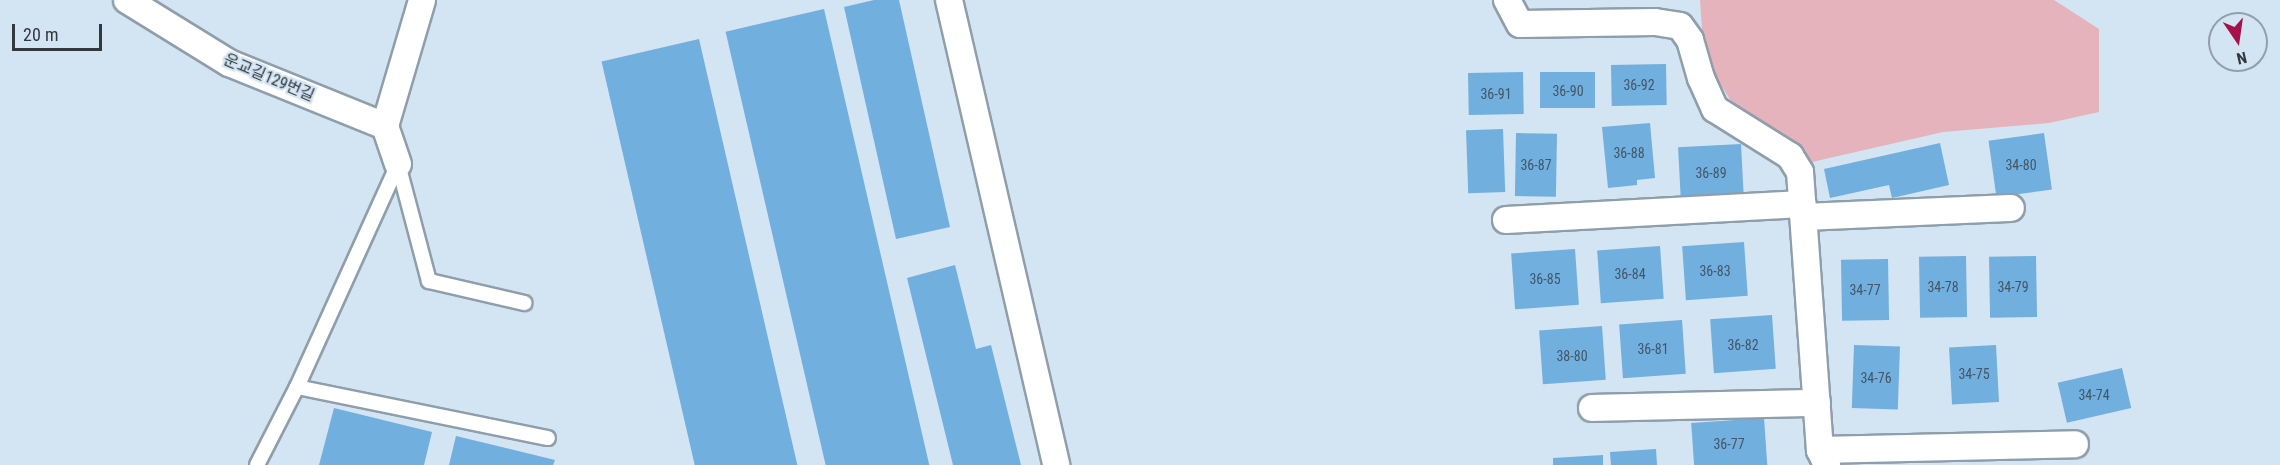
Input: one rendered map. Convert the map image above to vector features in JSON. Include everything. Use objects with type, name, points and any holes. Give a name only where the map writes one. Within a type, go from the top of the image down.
[{"type":"street","name":"운교길129번길","points":[[127,0],[229,63],[385,126]]},
{"type":"street","points":[[398,164],[385,126],[422,0]]},
{"type":"street","points":[[949,0],[1056,465]]},
{"type":"street","points":[[1507,0],[1520,24],[1655,22],[1680,26],[1690,40],[1701,78],[1715,109],[1790,156],[1800,172],[1817,403],[1824,458],[2075,444]]},
{"type":"street","points":[[1506,220],[2010,207]]},
{"type":"street","points":[[1592,408],[1817,403]]},
{"type":"lane","points":[[398,164],[429,281],[524,303]]},
{"type":"lane","points":[[257,465],[297,387],[398,164]]},
{"type":"lane","points":[[297,387],[548,438]]},
{"type":"shaded area","points":[[1700,0],[2054,0],[2099,29],[2099,112],[2049,123],[1943,132],[1812,162],[1787,147],[1734,106],[1704,57]]},
{"type":"building","points":[[874,0],[899,0],[950,227],[896,239],[844,7]]},
{"type":"building","points":[[824,9],[929,465],[826,465],[726,32]]},
{"type":"building","points":[[699,39],[797,465],[695,465],[602,61]]},
{"type":"building","points":[[1666,64],[1667,105],[1612,106],[1611,65]]},
{"type":"building","points":[[1523,72],[1524,114],[1469,115],[1468,73]]},
{"type":"building","points":[[1540,72],[1595,72],[1595,108],[1540,108]]},
{"type":"building","points":[[1650,123],[1655,178],[1637,180],[1637,185],[1608,188],[1602,127]]},
{"type":"building","points":[[1503,129],[1505,192],[1468,193],[1466,130]]},
{"type":"building","points":[[1516,133],[1557,134],[1556,197],[1515,196]]},
{"type":"building","points":[[2044,133],[2052,189],[1996,197],[1989,141]]},
{"type":"building","points":[[1940,143],[1949,185],[1892,198],[1889,185],[1830,198],[1824,169]]},
{"type":"building","points":[[1741,144],[1744,198],[1681,201],[1678,147]]},
{"type":"building","points":[[1744,242],[1748,296],[1686,300],[1682,246]]},
{"type":"building","points":[[1660,246],[1664,299],[1601,303],[1597,250]]},
{"type":"building","points":[[1575,249],[1579,305],[1515,309],[1511,253]]},
{"type":"building","points":[[1966,256],[1967,317],[1920,318],[1919,257]]},
{"type":"building","points":[[2036,256],[2037,317],[1990,318],[1989,257]]},
{"type":"building","points":[[1888,259],[1889,320],[1842,321],[1841,260]]},
{"type":"building","points":[[955,265],[976,349],[991,345],[1021,465],[953,465],[907,278]]},
{"type":"building","points":[[1772,315],[1776,369],[1714,373],[1710,319]]},
{"type":"building","points":[[1682,320],[1686,374],[1623,378],[1619,324]]},
{"type":"building","points":[[1602,326],[1606,380],[1543,384],[1539,330]]},
{"type":"building","points":[[1854,345],[1900,347],[1898,410],[1852,408]]},
{"type":"building","points":[[1996,345],[1999,402],[1952,404],[1949,347]]},
{"type":"building","points":[[2122,368],[2131,408],[2067,423],[2058,383]]},
{"type":"building","points":[[334,408],[432,432],[424,465],[319,465]]},
{"type":"building","points":[[1764,418],[1767,465],[1694,465],[1691,423]]},
{"type":"building","points":[[456,436],[555,460],[553,465],[449,465]]},
{"type":"building","points":[[1656,449],[1657,465],[1611,465],[1610,452]]},
{"type":"building","points":[[1603,455],[1603,465],[1553,465],[1553,458]]}]
